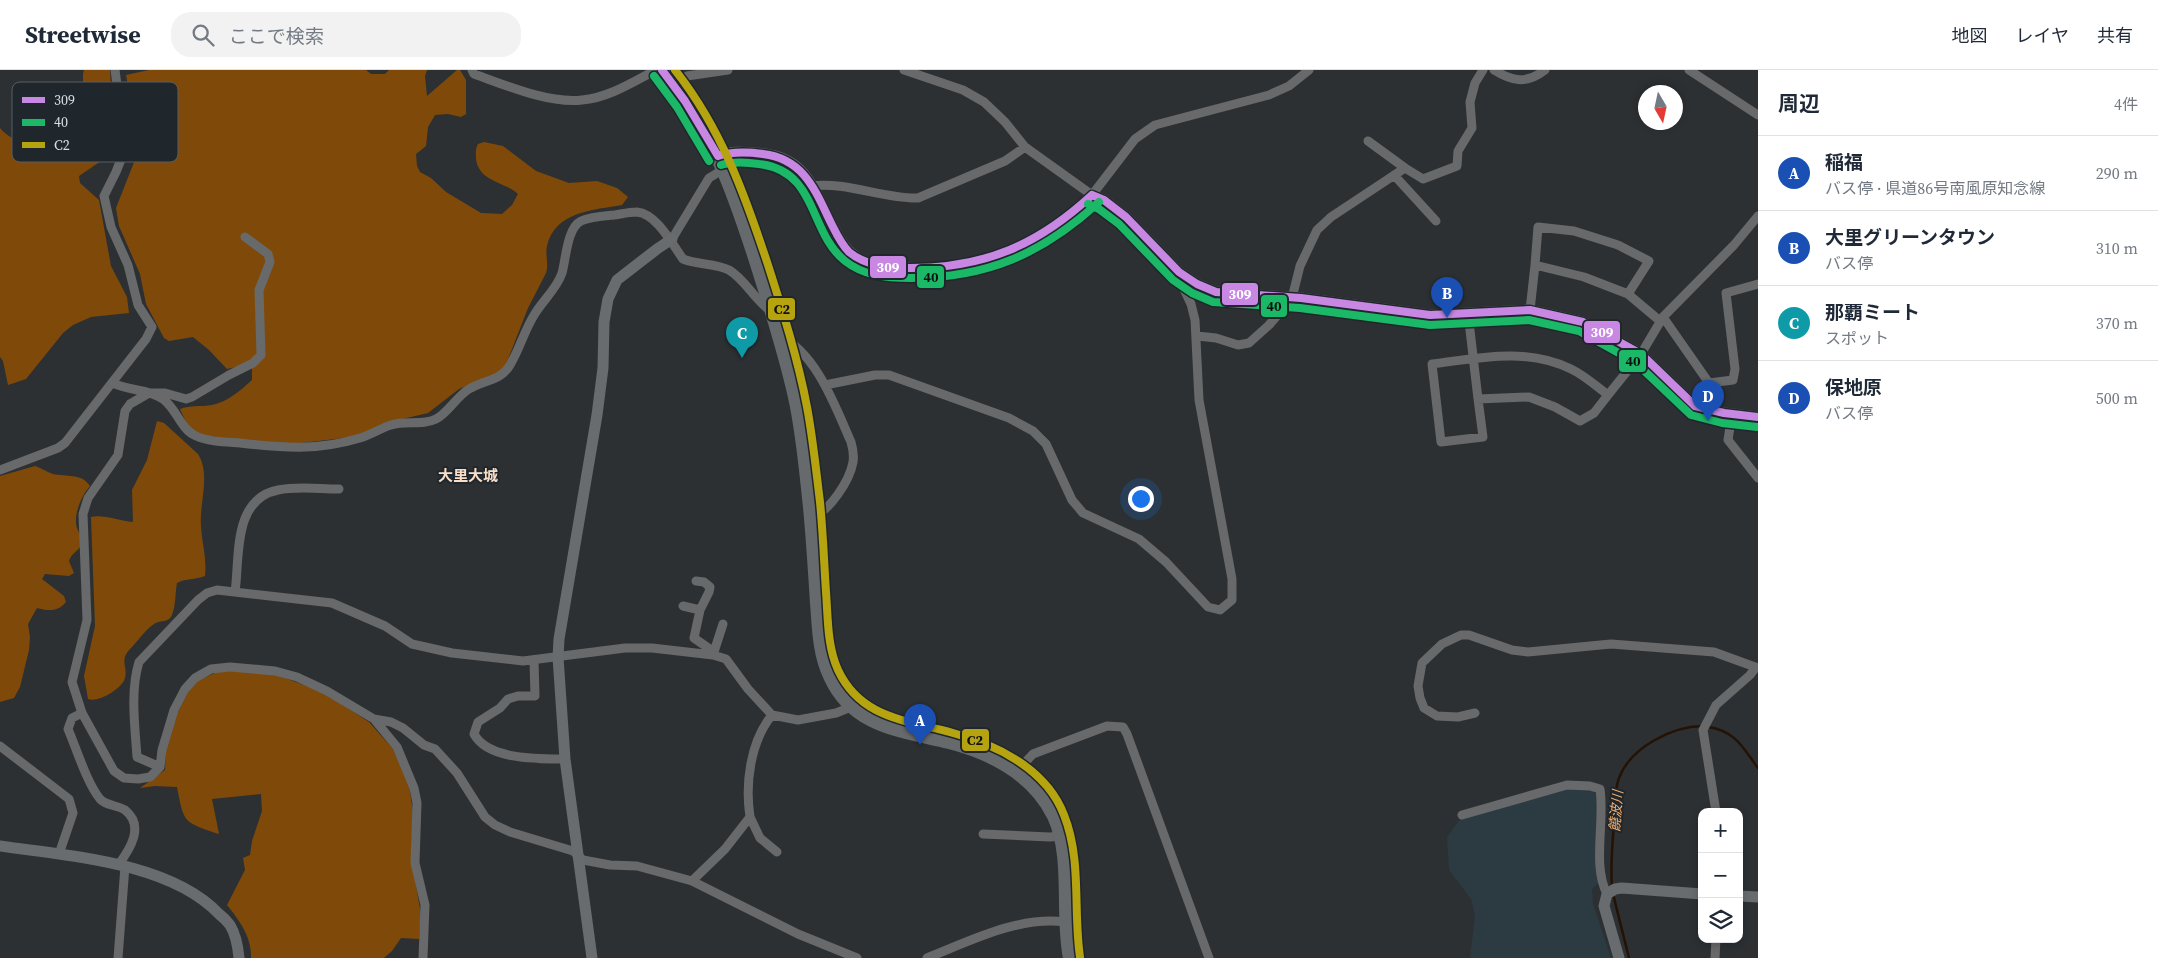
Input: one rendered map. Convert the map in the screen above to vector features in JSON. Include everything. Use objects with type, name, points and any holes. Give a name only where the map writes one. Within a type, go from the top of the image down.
[{"type":"main road","points":[[662,70],[700,122],[721,163],[743,220],[779,335],[795,399],[811,517],[820,642],[829,674],[851,707],[876,723],[900,732],[950,743],[996,760],[1017,771],[1041,795],[1054,817],[1060,836],[1063,854],[1065,922],[1070,958]]},
{"type":"street","points":[[472,70],[474,74],[540,96],[582,100],[615,91],[656,70]]},
{"type":"street","points":[[674,84],[687,76],[728,70]]},
{"type":"street","points":[[904,70],[963,90],[984,102],[1025,147],[1126,217],[1179,272],[1197,284],[1216,292],[1292,298],[1430,316],[1530,310],[1583,322],[1641,354],[1695,406],[1732,414],[1758,417]]},
{"type":"street","points":[[592,958],[565,759],[558,657],[568,583],[597,415],[603,368],[604,322],[608,299],[617,280],[656,249],[672,240],[709,178],[721,163],[737,152],[778,155],[798,166],[812,186],[837,235],[852,254],[871,264],[922,269],[960,267],[1019,247],[1052,229],[1092,195],[1135,139],[1155,125],[1269,95],[1289,86],[1309,70]]},
{"type":"street","points":[[1368,141],[1423,179],[1457,166],[1458,151],[1472,128],[1470,102],[1475,83],[1483,70]]},
{"type":"street","points":[[1494,70],[1509,79],[1534,79],[1545,70]]},
{"type":"street","points":[[1689,70],[1758,115]]},
{"type":"street","points":[[812,186],[852,189],[906,198],[918,198],[998,164],[1025,147]]},
{"type":"street","points":[[0,470],[58,448],[65,443],[146,339],[152,327],[138,305],[128,265],[111,227],[104,196],[120,162]]},
{"type":"street","points":[[1196,336],[1216,338],[1238,345],[1249,343],[1269,325],[1292,298],[1300,266],[1317,230],[1331,217],[1405,168]]},
{"type":"street","points":[[1394,175],[1436,221]]},
{"type":"street","points":[[113,383],[164,399],[195,436],[209,440],[290,449],[322,448],[361,438],[392,424],[433,421],[441,417],[455,400],[470,388],[497,378],[506,372],[533,317],[561,276],[571,230],[580,222],[606,215],[636,212],[646,214],[672,240],[683,259],[727,269],[738,277],[759,302],[771,311]]},
{"type":"street","points":[[1478,399],[1529,397],[1555,406],[1580,421],[1594,413],[1641,354],[1662,319],[1734,246],[1758,216]]},
{"type":"street","points":[[1530,310],[1538,227],[1574,231],[1601,239],[1618,245],[1648,261],[1628,294]]},
{"type":"street","points":[[245,237],[268,254],[270,262],[259,290],[261,355],[253,363],[186,399],[165,393],[149,393],[136,398],[126,411],[118,455],[88,498],[84,514],[87,620],[72,682],[82,713],[114,771],[124,778],[138,779],[150,777],[160,768],[162,750],[174,710],[185,689],[196,678],[211,670],[230,667],[275,671],[298,677],[327,691],[374,719],[391,722],[403,728],[424,745],[435,750],[457,773],[481,812],[495,825],[573,851],[589,861],[610,865],[637,866],[692,881],[798,934],[857,958]]},
{"type":"street","points":[[1535,265],[1584,277],[1628,294],[1662,319],[1709,383],[1733,380],[1735,369],[1726,293],[1758,284]]},
{"type":"street","points":[[825,385],[875,375],[889,376],[994,413],[1028,428],[1046,444],[1072,500],[1083,512],[1139,539],[1166,562],[1208,607],[1220,610],[1232,600],[1232,579],[1199,400],[1196,336],[1191,304],[1183,287],[1179,272]]},
{"type":"street","points":[[1468,313],[1474,359],[1478,399],[1484,437],[1441,442],[1432,364],[1474,359],[1508,354],[1548,360],[1572,369],[1608,395]]},
{"type":"street","points":[[779,335],[796,346],[825,385],[852,442],[853,462],[840,491],[819,514],[811,517]]},
{"type":"street","points":[[1732,414],[1728,440],[1758,478]]},
{"type":"street","points":[[235,592],[242,524],[251,507],[269,493],[277,490],[339,489]]},
{"type":"street","points":[[696,581],[704,582],[710,587],[700,610],[694,638],[713,653],[726,659],[748,689],[772,715],[798,720],[836,713],[851,707]]},
{"type":"street","points":[[160,768],[137,756],[135,727],[136,674],[139,662],[207,593],[217,590],[332,603],[386,626],[412,644],[433,650],[509,660],[534,661],[626,648],[713,653]]},
{"type":"street","points":[[683,606],[700,610]]},
{"type":"street","points":[[713,653],[723,624]]},
{"type":"street","points":[[1476,713],[1458,717],[1437,716],[1424,708],[1420,698],[1418,686],[1422,663],[1442,644],[1461,636],[1469,635],[1512,650],[1528,652],[1611,644],[1714,652],[1757,668],[1716,705],[1703,730],[1715,808]]},
{"type":"street","points":[[534,661],[535,696],[508,698],[500,708],[478,722],[474,734],[481,744],[511,755],[529,758],[565,759]]},
{"type":"street","points":[[82,713],[72,718],[68,729],[92,787],[102,802],[124,810],[134,822],[136,836],[122,865],[118,958]]},
{"type":"street","points":[[772,715],[760,732],[750,770],[748,786],[750,817],[760,838],[777,852]]},
{"type":"street","points":[[374,719],[397,748],[414,788],[417,803],[415,863],[425,904],[423,958]]},
{"type":"street","points":[[1017,771],[1033,754],[1107,726],[1123,727],[1209,958]]},
{"type":"street","points":[[0,746],[69,799],[73,813],[58,854]]},
{"type":"street","points":[[1462,815],[1567,786],[1590,786],[1600,789],[1602,804],[1600,879],[1607,894],[1604,906],[1619,958]]},
{"type":"street","points":[[692,881],[725,848],[750,817]]},
{"type":"street","points":[[982,834],[1060,836]]},
{"type":"street","points":[[0,846],[122,865],[160,878],[208,903],[230,924],[238,944],[239,958]]},
{"type":"street","points":[[1607,894],[1615,889],[1622,888],[1698,894]]},
{"type":"street","points":[[1743,896],[1758,896]]},
{"type":"street","points":[[927,958],[1010,927],[1055,920],[1065,922]]},
{"type":"street","points":[[1715,958],[1716,943]]},
{"type":"shaded area","points":[[84,70],[110,70],[111,82],[83,82]]},
{"type":"shaded area","points":[[149,70],[366,70],[371,74],[385,74],[389,70],[427,70],[425,76],[427,96],[457,70],[460,70],[466,80],[466,114],[461,117],[448,114],[435,115],[428,127],[426,146],[416,154],[417,166],[420,172],[431,178],[446,192],[481,213],[502,214],[512,205],[518,194],[487,177],[478,167],[476,148],[478,144],[484,142],[503,146],[536,171],[569,183],[597,181],[617,188],[628,197],[622,205],[577,214],[558,226],[551,234],[547,246],[546,273],[528,308],[505,367],[495,375],[459,389],[428,413],[390,422],[353,437],[274,446],[197,434],[187,424],[180,409],[218,404],[228,399],[252,380],[252,368],[246,365],[227,369],[193,337],[169,341],[164,338],[146,304],[140,274],[119,226],[116,208],[134,162],[178,162],[178,82],[127,82],[126,75]]},
{"type":"shaded area","points":[[0,128],[12,138],[12,162],[100,162],[79,176],[80,183],[99,200],[111,266],[127,297],[129,313],[91,317],[73,325],[63,333],[26,379],[8,385],[3,361],[0,357]]},
{"type":"shaded area","points":[[157,421],[164,423],[198,454],[202,462],[204,480],[201,526],[205,557],[205,576],[177,583],[175,605],[171,617],[151,626],[127,653],[124,660],[125,678],[115,691],[92,700],[88,699],[84,676],[95,626],[91,517],[101,516],[133,522],[132,490],[147,460]]},
{"type":"shaded area","points":[[35,466],[53,474],[78,477],[90,486],[82,498],[76,518],[76,525],[82,542],[69,561],[74,573],[69,576],[45,574],[42,579],[64,596],[66,602],[60,608],[53,610],[37,608],[28,624],[29,650],[20,687],[14,698],[0,702],[0,476]]},
{"type":"shaded area","points":[[234,671],[274,674],[323,692],[369,722],[393,749],[409,785],[413,812],[411,858],[421,914],[419,939],[401,938],[392,951],[384,958],[251,958],[247,936],[227,905],[245,870],[243,858],[250,855],[252,841],[262,811],[261,794],[212,799],[219,834],[198,827],[187,820],[181,808],[177,787],[155,786],[140,788],[165,770],[166,747],[176,716],[193,683],[217,672]]},
{"type":"shaded area","points":[[1568,788],[1592,790],[1597,795],[1599,882],[1592,889],[1593,904],[1611,958],[1470,958],[1475,915],[1471,899],[1449,870],[1447,837],[1461,818]]},
{"type":"waterway","name":"饒波川","points":[[1612,886],[1611,861],[1615,794],[1617,783],[1624,767],[1642,748],[1654,741],[1678,730],[1703,726]]},
{"type":"waterway","name":"饒波川","points":[[1708,727],[1718,729],[1732,736],[1743,747],[1758,768]]},
{"type":"waterway","name":"饒波川","points":[[1613,894],[1629,958]]},
{"type":"transit line","name":"309","points":[[662,70],[685,101],[718,156]]},
{"type":"transit line","name":"C2","points":[[675,70],[706,115],[741,188],[795,353],[813,443],[821,513],[829,631],[834,661],[838,670],[859,699],[872,708],[902,720],[970,738],[1003,752],[1033,772],[1046,785],[1056,799],[1070,832],[1075,867],[1080,957]]},
{"type":"transit line","name":"40","points":[[654,76],[677,107],[709,161]]},
{"type":"transit line","name":"309","points":[[718,156],[752,153],[777,157],[789,162],[798,169],[813,188],[839,238],[849,252],[870,263],[894,267],[937,267],[962,264],[1009,250],[1051,228],[1092,195]]},
{"type":"transit line","name":"40","points":[[721,165],[740,162],[759,164],[778,169],[792,178],[802,190],[833,249],[845,261],[868,273],[893,277],[938,277],[989,268],[1012,260],[1056,236],[1099,202]]},
{"type":"transit line","name":"309","points":[[1092,195],[1104,200],[1126,217],[1179,272],[1197,284],[1216,292],[1301,298],[1430,315],[1530,310],[1583,322],[1641,354],[1695,406],[1724,413],[1758,417]]},
{"type":"transit line","name":"40","points":[[1088,204],[1099,209],[1119,224],[1173,280],[1192,293],[1213,302],[1300,308],[1430,325],[1529,320],[1579,331],[1635,362],[1691,415],[1722,423],[1757,427]]},
{"type":"place","name":"大里グリーンタウン","points":[[1447,318]]},
{"type":"place","name":"那覇ミート","points":[[742,358]]},
{"type":"place","name":"保地原","points":[[1708,421]]},
{"type":"place","name":"稲福","points":[[920,745]]},
{"type":"district","name":"大里大城","points":[[468,476]]}]
